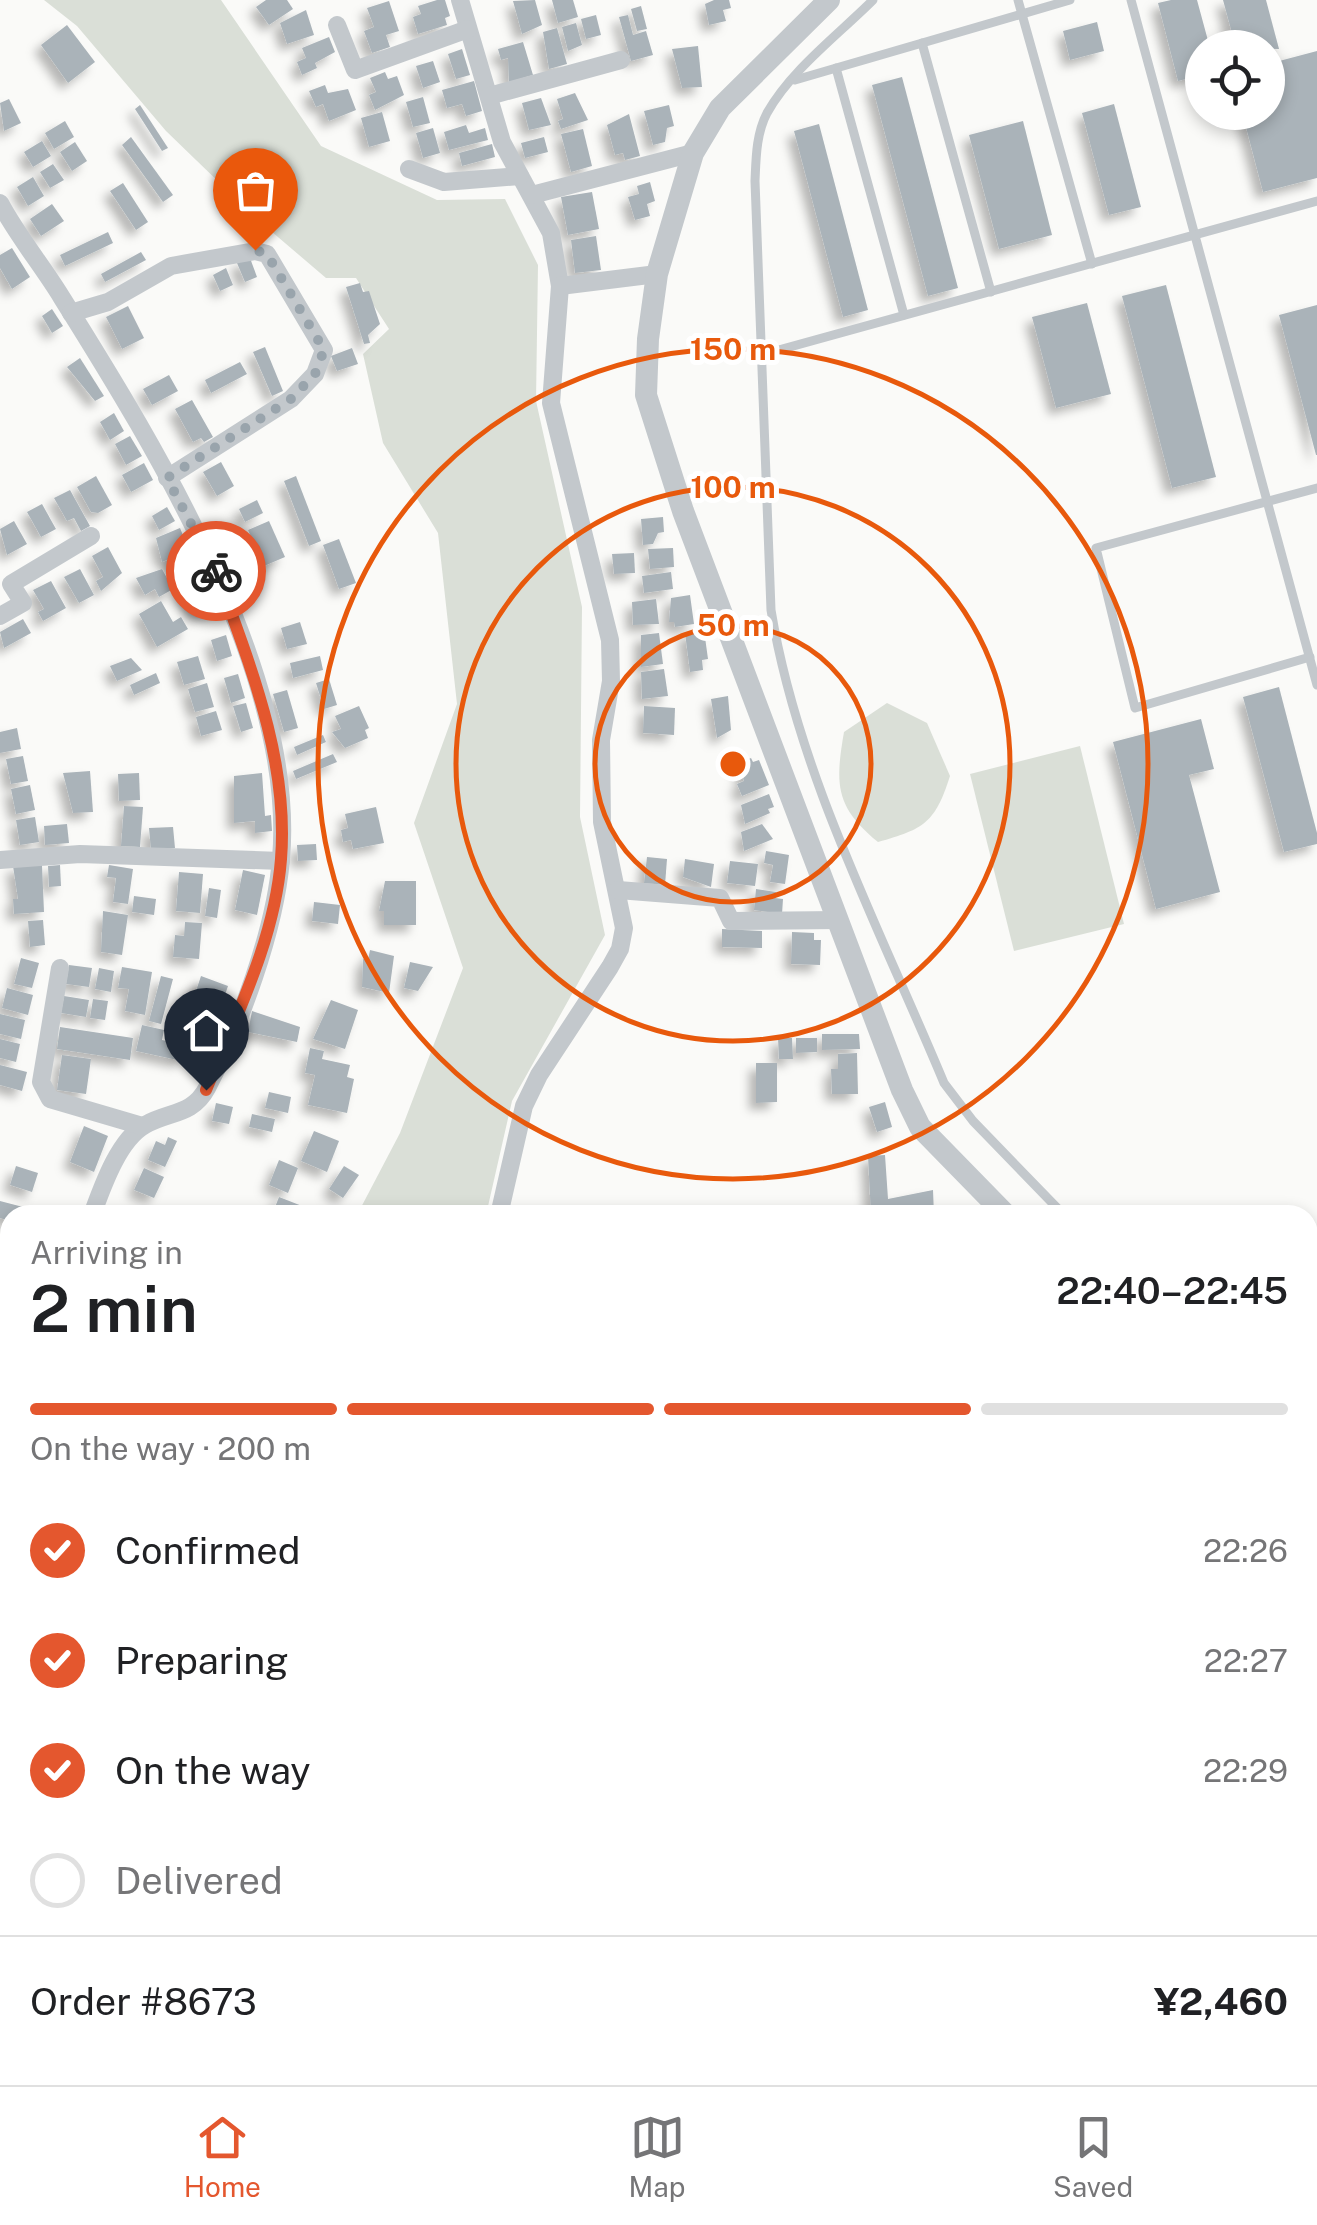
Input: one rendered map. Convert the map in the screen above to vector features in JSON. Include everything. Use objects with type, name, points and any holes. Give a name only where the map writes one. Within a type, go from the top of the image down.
[{"type":"street","points":[[460,0],[502,142],[551,233],[560,286],[552,403],[610,640],[611,682],[601,740],[602,822],[624,928],[620,950],[538,1075],[524,1106],[501,1205]]},
{"type":"street","points":[[829,0],[720,108],[693,153],[657,274],[646,369],[652,420],[902,1090],[920,1127],[996,1205]]},
{"type":"street","points":[[337,25],[355,70],[468,28]]},
{"type":"street","points":[[489,96],[621,60]]},
{"type":"street","points":[[532,195],[693,153]]},
{"type":"street","points":[[409,168],[444,182],[520,176]]},
{"type":"street","points":[[0,204],[8,236],[71,313],[214,567],[252,672],[270,735],[280,795],[281,861],[255,971],[206,1090],[191,1110],[142,1126],[50,1099],[41,1082],[60,968]]},
{"type":"street","points":[[71,313],[108,302],[171,266],[255,250],[267,254],[304,313],[324,350],[315,374],[291,399],[167,478]]},
{"type":"street","points":[[560,286],[657,274]]},
{"type":"street","points":[[0,616],[23,604],[11,584],[91,536]]},
{"type":"street","points":[[0,860],[80,854],[281,861]]},
{"type":"street","points":[[618,890],[720,898],[731,921],[839,920]]},
{"type":"street","points":[[96,1205],[106,1180],[142,1126]]},
{"type":"lane","points":[[873,0],[792,80],[766,115],[757,144],[761,354],[772,610],[778,651],[825,797],[944,1084],[972,1121],[1054,1205]]},
{"type":"lane","points":[[1018,0],[1092,264]]},
{"type":"lane","points":[[792,80],[1070,0]]},
{"type":"lane","points":[[1131,0],[1317,685]]},
{"type":"lane","points":[[922,43],[991,292]]},
{"type":"lane","points":[[836,68],[904,315]]},
{"type":"lane","points":[[761,354],[1317,201]]},
{"type":"lane","points":[[1310,656],[1134,708],[1096,548],[1317,488]]},
{"type":"shaded area","points":[[44,0],[221,0],[321,146],[437,200],[505,199],[538,265],[536,401],[582,607],[580,817],[605,935],[512,1101],[488,1205],[362,1205],[400,1133],[463,968],[414,823],[457,704],[438,533],[383,443],[363,354],[389,329],[356,278],[326,278],[258,220],[166,131],[77,26]]},
{"type":"shaded area","points":[[887,703],[927,723],[950,776],[939,804],[926,822],[878,842],[846,806],[839,766],[844,732]]},
{"type":"shaded area","points":[[1080,746],[1124,924],[1014,951],[970,774]]},
{"type":"building","points":[[266,0],[287,0],[293,9],[269,25],[256,7]]},
{"type":"building","points":[[445,0],[450,16],[445,18],[447,25],[418,34],[413,17],[421,14],[418,6]]},
{"type":"building","points":[[535,0],[542,25],[522,34],[513,1]]},
{"type":"building","points":[[552,0],[573,0],[578,17],[558,23]]},
{"type":"building","points":[[729,0],[731,8],[723,10],[726,21],[709,25],[705,4]]},
{"type":"building","points":[[1197,0],[1205,30],[1185,30],[1185,79],[1178,81],[1158,3]]},
{"type":"building","points":[[1223,0],[1266,0],[1274,30],[1231,30]]},
{"type":"building","points":[[389,1],[399,31],[386,35],[390,47],[372,53],[364,31],[374,27],[367,8]]},
{"type":"building","points":[[641,6],[647,29],[637,31],[631,9]]},
{"type":"building","points":[[306,10],[314,35],[287,44],[280,23]]},
{"type":"building","points":[[596,15],[601,35],[586,39],[581,19]]},
{"type":"building","points":[[628,15],[633,35],[646,31],[653,55],[631,61],[619,17]]},
{"type":"building","points":[[1097,22],[1104,51],[1070,60],[1063,31]]},
{"type":"building","points":[[576,23],[582,45],[568,51],[562,27]]},
{"type":"building","points":[[67,25],[95,62],[68,83],[41,45]]},
{"type":"building","points":[[557,28],[567,64],[549,69],[543,32]]},
{"type":"building","points":[[329,37],[335,52],[302,75],[297,62],[306,58],[302,48]]},
{"type":"building","points":[[523,42],[533,75],[509,82],[508,58],[501,60],[498,49]]},
{"type":"building","points":[[698,46],[702,87],[682,88],[672,49]]},
{"type":"building","points":[[462,49],[470,75],[456,79],[448,54]]},
{"type":"building","points":[[1317,51],[1317,178],[1263,192],[1247,130],[1285,130],[1285,59]]},
{"type":"building","points":[[433,61],[440,82],[423,88],[416,66]]},
{"type":"building","points":[[385,72],[388,79],[397,76],[404,95],[375,110],[369,95],[376,92],[370,78]]},
{"type":"building","points":[[902,77],[958,288],[928,296],[872,85]]},
{"type":"building","points":[[474,81],[482,111],[466,116],[462,104],[447,108],[442,90]]},
{"type":"building","points":[[325,85],[328,93],[348,89],[356,110],[329,121],[323,104],[316,107],[309,91]]},
{"type":"building","points":[[575,93],[588,120],[561,129],[558,121],[563,119],[557,99]]},
{"type":"building","points":[[423,97],[430,123],[413,127],[406,102]]},
{"type":"building","points":[[541,98],[551,125],[529,130],[522,103]]},
{"type":"building","points":[[9,99],[21,123],[4,131],[0,103]]},
{"type":"building","points":[[1114,104],[1141,207],[1109,215],[1082,113]]},
{"type":"building","points":[[140,105],[168,148],[162,151],[135,109]]},
{"type":"building","points":[[669,105],[674,126],[667,128],[665,142],[653,145],[644,111]]},
{"type":"building","points":[[382,112],[390,141],[369,147],[361,118]]},
{"type":"building","points":[[629,114],[640,156],[625,160],[623,153],[615,155],[607,125]]},
{"type":"building","points":[[65,121],[74,137],[54,149],[45,133]]},
{"type":"building","points":[[1023,121],[1052,235],[999,249],[969,135]]},
{"type":"building","points":[[819,124],[868,310],[843,317],[794,131]]},
{"type":"building","points":[[466,125],[469,133],[485,128],[488,140],[449,150],[444,132]]},
{"type":"building","points":[[433,128],[440,153],[423,158],[416,133]]},
{"type":"building","points":[[583,129],[592,166],[571,172],[561,134]]},
{"type":"building","points":[[131,137],[173,195],[163,202],[122,145]]},
{"type":"building","points":[[544,137],[548,152],[525,158],[521,143]]},
{"type":"building","points":[[42,141],[51,156],[33,167],[24,152]]},
{"type":"building","points":[[75,142],[87,161],[72,171],[60,152]]},
{"type":"building","points":[[492,144],[495,157],[462,166],[459,153]]},
{"type":"building","points":[[53,164],[64,180],[50,188],[40,172]]},
{"type":"building","points":[[33,177],[44,196],[28,206],[17,187]]},
{"type":"building","points":[[650,182],[655,201],[647,204],[650,216],[635,220],[628,197],[639,194],[637,186]]},
{"type":"building","points":[[123,183],[148,222],[136,230],[110,191]]},
{"type":"building","points":[[592,192],[599,229],[568,235],[561,197]]},
{"type":"building","points":[[52,204],[64,221],[41,236],[30,219]]},
{"type":"building","points":[[108,232],[113,243],[65,266],[60,255]]},
{"type":"building","points":[[596,236],[601,270],[575,273],[571,240]]},
{"type":"building","points":[[12,248],[30,277],[12,289],[0,268],[0,255]]},
{"type":"building","points":[[141,252],[146,260],[105,282],[101,274]]},
{"type":"building","points":[[250,258],[257,277],[245,282],[237,263]]},
{"type":"building","points":[[226,268],[233,285],[220,291],[213,275]]},
{"type":"building","points":[[360,283],[363,292],[369,291],[380,324],[368,335],[370,343],[364,344],[346,287]]},
{"type":"building","points":[[1166,285],[1216,477],[1172,488],[1122,296]]},
{"type":"building","points":[[1087,303],[1111,394],[1056,408],[1032,317]]},
{"type":"building","points":[[1317,305],[1317,455],[1316,455],[1279,315]]},
{"type":"building","points":[[128,306],[144,338],[122,349],[106,317]]},
{"type":"building","points":[[52,309],[63,326],[52,333],[42,316]]},
{"type":"building","points":[[265,347],[283,391],[272,396],[253,352]]},
{"type":"building","points":[[352,348],[358,364],[337,371],[331,356]]},
{"type":"building","points":[[80,358],[104,396],[95,401],[67,367]]},
{"type":"building","points":[[240,362],[247,374],[211,393],[205,380]]},
{"type":"building","points":[[169,375],[178,391],[152,405],[143,389]]},
{"type":"building","points":[[192,400],[213,437],[204,442],[201,438],[193,442],[175,409]]},
{"type":"building","points":[[114,413],[124,431],[110,440],[100,422]]},
{"type":"building","points":[[130,436],[142,456],[126,465],[115,444]]},
{"type":"building","points":[[221,462],[234,486],[217,496],[203,472]]},
{"type":"building","points":[[144,463],[153,480],[131,492],[122,475]]},
{"type":"building","points":[[96,476],[112,505],[98,513],[91,512],[77,487]]},
{"type":"building","points":[[296,476],[321,541],[309,546],[284,481]]},
{"type":"building","points":[[70,490],[90,526],[81,531],[74,518],[67,521],[54,498]]},
{"type":"building","points":[[257,500],[263,513],[245,522],[239,509]]},
{"type":"building","points":[[42,504],[56,529],[41,537],[27,512]]},
{"type":"building","points":[[167,507],[175,521],[159,530],[152,516]]},
{"type":"building","points":[[663,517],[664,532],[658,533],[653,544],[643,545],[641,519]]},
{"type":"building","points":[[14,521],[27,544],[7,555],[0,529]]},
{"type":"building","points":[[269,521],[285,557],[264,566],[248,530]]},
{"type":"building","points":[[180,528],[193,560],[172,569],[169,559],[162,562],[156,538]]},
{"type":"building","points":[[339,539],[356,583],[339,589],[323,545]]},
{"type":"building","points":[[108,547],[122,573],[101,591],[96,581],[103,577],[92,556]]},
{"type":"building","points":[[673,548],[674,567],[650,569],[648,549]]},
{"type":"building","points":[[634,553],[635,573],[614,574],[612,554]]},
{"type":"building","points":[[80,569],[94,595],[79,603],[64,577]]},
{"type":"building","points":[[162,569],[173,589],[159,597],[155,589],[145,595],[136,578]]},
{"type":"building","points":[[671,572],[673,589],[644,593],[642,576]]},
{"type":"building","points":[[51,581],[66,608],[43,621],[38,612],[44,609],[33,590]]},
{"type":"building","points":[[205,581],[215,611],[195,616],[183,588]]},
{"type":"building","points":[[690,595],[694,624],[675,627],[674,622],[669,622],[671,598]]},
{"type":"building","points":[[656,599],[659,624],[633,625],[632,602]]},
{"type":"building","points":[[161,601],[173,622],[181,617],[188,629],[157,647],[139,614]]},
{"type":"building","points":[[23,619],[31,633],[4,648],[0,632]]},
{"type":"building","points":[[300,622],[307,644],[287,649],[281,628]]},
{"type":"building","points":[[704,630],[708,659],[702,660],[703,670],[690,672],[685,633]]},
{"type":"building","points":[[659,633],[663,664],[641,667],[641,635]]},
{"type":"building","points":[[226,635],[232,656],[217,661],[211,640]]},
{"type":"building","points":[[198,656],[205,679],[184,685],[177,662]]},
{"type":"building","points":[[320,656],[323,670],[293,678],[290,663]]},
{"type":"building","points":[[131,658],[142,670],[117,681],[110,666]]},
{"type":"building","points":[[664,669],[668,696],[642,699],[641,672]]},
{"type":"building","points":[[156,673],[160,683],[134,695],[130,685]]},
{"type":"building","points":[[238,674],[245,698],[231,703],[224,678]]},
{"type":"building","points":[[329,679],[337,705],[324,709],[316,683]]},
{"type":"building","points":[[207,683],[214,707],[195,712],[188,689]]},
{"type":"building","points":[[1279,687],[1317,833],[1317,844],[1284,852],[1243,697]]},
{"type":"building","points":[[287,690],[298,728],[284,732],[273,694]]},
{"type":"building","points":[[728,696],[731,730],[717,738],[711,699]]},
{"type":"building","points":[[246,703],[253,728],[241,732],[233,706]]},
{"type":"building","points":[[359,706],[369,728],[365,730],[368,738],[345,748],[332,732],[341,729],[335,716]]},
{"type":"building","points":[[644,706],[675,708],[674,735],[643,733]]},
{"type":"building","points":[[216,711],[222,730],[201,736],[196,717]]},
{"type":"building","points":[[1201,719],[1214,769],[1189,775],[1220,892],[1156,909],[1113,742]]},
{"type":"building","points":[[17,728],[21,749],[0,753],[0,732]]},
{"type":"building","points":[[323,735],[326,742],[297,755],[294,747]]},
{"type":"building","points":[[333,754],[337,762],[296,779],[293,771]]},
{"type":"building","points":[[23,756],[28,781],[11,784],[6,759]]},
{"type":"building","points":[[751,758],[753,762],[759,760],[769,785],[742,796],[737,784],[744,781],[739,763]]},
{"type":"building","points":[[90,771],[93,812],[73,813],[63,773]]},
{"type":"building","points":[[139,773],[140,800],[119,801],[118,774]]},
{"type":"building","points":[[262,773],[265,816],[271,815],[272,831],[255,833],[255,821],[234,823],[234,776]]},
{"type":"building","points":[[30,785],[35,810],[16,814],[11,789]]},
{"type":"building","points":[[769,794],[774,807],[768,809],[770,813],[745,824],[741,805]]},
{"type":"building","points":[[124,806],[143,807],[140,847],[121,846]]},
{"type":"building","points":[[376,807],[384,843],[353,849],[351,840],[343,842],[341,830],[348,828],[345,814]]},
{"type":"building","points":[[35,817],[39,842],[20,845],[16,820]]},
{"type":"building","points":[[67,824],[69,843],[45,845],[44,826]]},
{"type":"building","points":[[762,824],[773,839],[744,851],[741,832]]},
{"type":"building","points":[[173,827],[175,848],[151,850],[149,828]]},
{"type":"building","points":[[316,844],[317,860],[298,861],[297,845]]},
{"type":"building","points":[[766,851],[789,855],[785,884],[770,882],[773,865],[764,863]]},
{"type":"building","points":[[647,857],[667,859],[665,885],[644,883]]},
{"type":"building","points":[[685,859],[714,864],[711,887],[683,877]]},
{"type":"building","points":[[730,861],[758,864],[755,886],[727,883]]},
{"type":"building","points":[[42,865],[44,912],[14,914],[13,899],[18,899],[13,866]]},
{"type":"building","points":[[60,865],[61,886],[49,887],[48,866]]},
{"type":"building","points":[[109,865],[133,869],[128,904],[113,902],[116,878],[107,877]]},
{"type":"building","points":[[243,870],[265,875],[257,915],[235,910]]},
{"type":"building","points":[[179,872],[203,874],[200,913],[176,911]]},
{"type":"building","points":[[385,881],[416,881],[416,925],[384,925],[384,911],[379,911]]},
{"type":"building","points":[[209,888],[221,890],[217,918],[205,916]]},
{"type":"building","points":[[756,889],[776,892],[775,898],[783,899],[782,914],[754,910]]},
{"type":"building","points":[[134,896],[156,899],[154,915],[132,912]]},
{"type":"building","points":[[314,902],[340,905],[338,924],[312,921]]},
{"type":"building","points":[[103,911],[128,915],[122,955],[101,952]]},
{"type":"building","points":[[43,920],[45,945],[30,947],[28,921]]},
{"type":"building","points":[[185,922],[202,923],[199,959],[173,957],[175,935],[184,936]]},
{"type":"building","points":[[722,929],[762,931],[762,948],[722,947]]},
{"type":"building","points":[[792,932],[814,933],[814,940],[821,940],[820,965],[791,964]]},
{"type":"building","points":[[370,950],[394,956],[389,993],[362,987],[363,959],[368,960]]},
{"type":"building","points":[[21,958],[39,963],[32,988],[14,984]]},
{"type":"building","points":[[410,962],[433,967],[418,991],[404,988]]},
{"type":"building","points":[[69,965],[92,968],[89,987],[66,984]]},
{"type":"building","points":[[122,967],[152,972],[145,1015],[125,1011],[129,989],[118,988]]},
{"type":"building","points":[[99,968],[114,971],[111,992],[95,989]]},
{"type":"building","points":[[161,976],[173,979],[161,1024],[149,1021]]},
{"type":"building","points":[[201,976],[228,986],[212,1034],[184,1025],[189,1010],[183,1008],[186,998],[193,1000]]},
{"type":"building","points":[[7,988],[33,995],[28,1015],[2,1008]]},
{"type":"building","points":[[64,996],[89,1000],[86,1017],[61,1013]]},
{"type":"building","points":[[93,999],[108,1001],[105,1020],[90,1018]]},
{"type":"building","points":[[331,1000],[358,1010],[345,1049],[313,1039]]},
{"type":"building","points":[[252,1011],[300,1027],[297,1042],[248,1032]]},
{"type":"building","points":[[0,1014],[25,1020],[21,1039],[0,1034]]},
{"type":"building","points":[[142,1025],[164,1030],[162,1040],[185,1045],[182,1061],[136,1051]]},
{"type":"building","points":[[60,1027],[133,1038],[130,1060],[57,1049]]},
{"type":"building","points":[[822,1034],[859,1034],[860,1049],[822,1050]]},
{"type":"building","points":[[778,1038],[792,1038],[793,1059],[779,1059]]},
{"type":"building","points":[[796,1038],[817,1038],[817,1052],[796,1053]]},
{"type":"building","points":[[0,1039],[20,1044],[16,1062],[0,1058]]},
{"type":"building","points":[[310,1048],[324,1051],[322,1059],[350,1065],[347,1077],[354,1079],[347,1113],[308,1105],[315,1075],[305,1073]]},
{"type":"building","points":[[857,1053],[858,1094],[832,1094],[831,1069],[838,1069],[838,1054]]},
{"type":"building","points":[[62,1055],[91,1059],[86,1094],[57,1090]]},
{"type":"building","points":[[756,1063],[777,1063],[777,1102],[756,1103]]},
{"type":"building","points":[[0,1065],[27,1072],[22,1091],[0,1085]]},
{"type":"building","points":[[269,1092],[291,1097],[288,1113],[265,1108]]},
{"type":"building","points":[[885,1102],[892,1127],[877,1132],[869,1107]]},
{"type":"building","points":[[216,1103],[233,1107],[229,1124],[212,1121]]},
{"type":"building","points":[[252,1114],[275,1119],[272,1132],[249,1127]]},
{"type":"building","points":[[84,1126],[108,1136],[94,1172],[70,1162]]},
{"type":"building","points":[[314,1131],[339,1141],[327,1172],[301,1161]]},
{"type":"building","points":[[168,1137],[177,1141],[165,1167],[148,1160],[156,1141],[165,1145]]},
{"type":"building","points":[[885,1155],[888,1199],[933,1190],[934,1205],[870,1205],[868,1156]]},
{"type":"building","points":[[279,1160],[298,1168],[288,1193],[269,1185]]},
{"type":"building","points":[[16,1166],[38,1173],[32,1192],[10,1185]]},
{"type":"building","points":[[344,1166],[359,1175],[343,1198],[329,1189]]},
{"type":"building","points":[[144,1168],[164,1177],[154,1198],[134,1190]]},
{"type":"building","points":[[279,1197],[299,1205],[276,1205]]},
{"type":"way so far","points":[[216,571],[167,478],[238,429],[291,399],[315,374],[324,350],[267,254],[255,250]]},
{"type":"route","points":[[206,1090],[255,971],[275,898],[282,830],[270,735],[216,571]]}]
